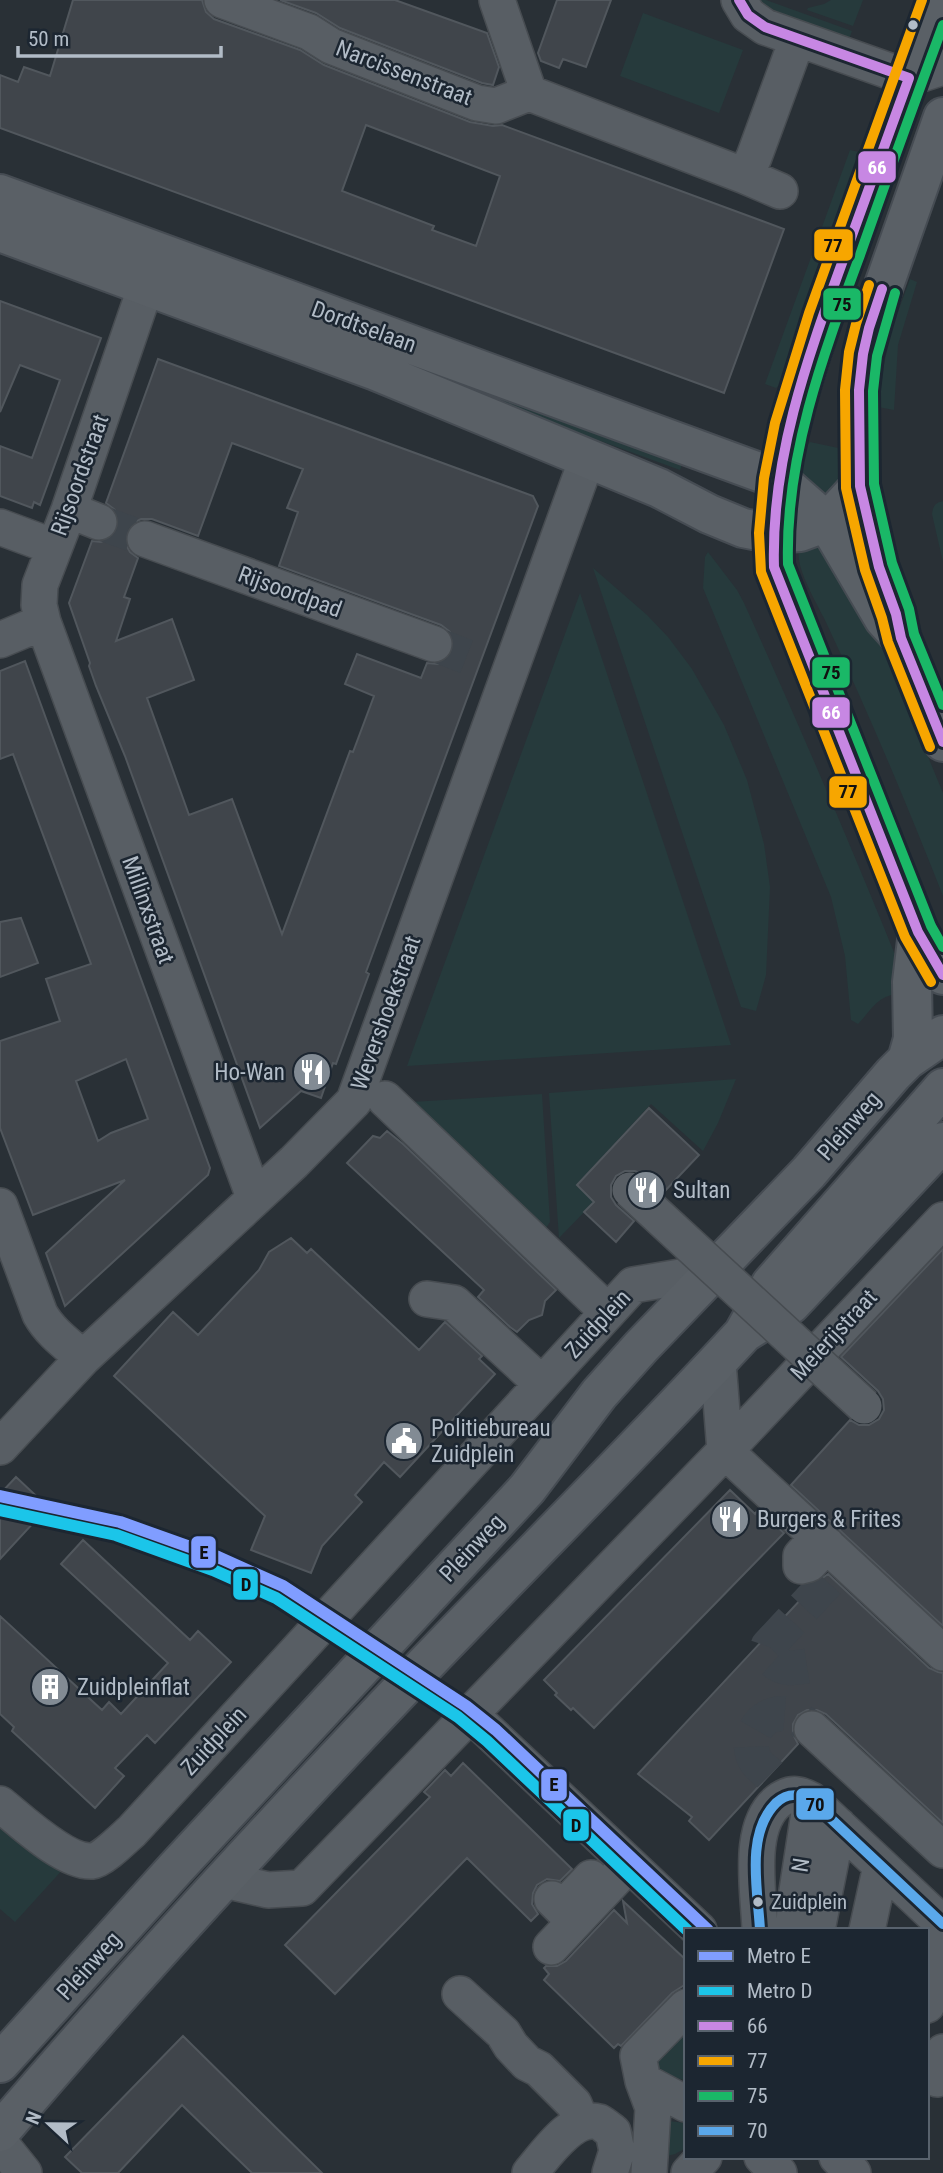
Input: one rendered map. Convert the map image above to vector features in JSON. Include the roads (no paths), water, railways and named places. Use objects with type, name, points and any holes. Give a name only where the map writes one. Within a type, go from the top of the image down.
[{"type":"main road","points":[[937,0],[926,73],[822,318],[788,427],[778,479],[773,551],[918,932],[943,975]]},
{"type":"main road","points":[[943,117],[869,328],[859,390],[860,486],[879,567],[896,614],[901,638],[943,742]]},
{"type":"main road","name":"Dordtselaan","points":[[0,194],[778,479],[827,523],[884,619],[901,638]]},
{"type":"main road","name":"Dordtselaan","points":[[0,232],[376,371],[659,488],[709,514],[742,538],[773,551]]},
{"type":"main road","points":[[728,460],[757,455],[780,438],[788,427]]},
{"type":"main road","points":[[773,551],[800,532],[827,523],[860,486]]},
{"type":"main road","points":[[907,1060],[913,1039],[912,982],[918,932]]},
{"type":"main road","name":"Pleinweg","points":[[0,2063],[175,1869],[527,1489],[599,1394],[641,1348],[809,1171],[907,1060],[943,1035]]},
{"type":"main road","name":"Pleinweg","points":[[730,1348],[771,1284],[943,1088]]},
{"type":"main road","name":"Pleinweg","points":[[0,2132],[159,1949],[415,1675],[730,1348],[791,1304],[943,1142]]},
{"type":"street","name":"Narcissenstraat","points":[[222,0],[309,32],[331,46],[477,103],[496,106],[529,93]]},
{"type":"street","points":[[497,0],[529,93],[780,191]]},
{"type":"street","points":[[739,0],[748,15],[765,27],[797,40],[926,73]]},
{"type":"street","points":[[744,176],[754,157],[797,40]]},
{"type":"street","name":"Rijsoordstraat","points":[[43,622],[39,605],[40,585],[54,547],[84,516],[146,286]]},
{"type":"street","name":"Wevershoekstraat","points":[[0,1447],[83,1358],[294,1162],[354,1101],[494,667],[587,459]]},
{"type":"street","points":[[0,527],[54,547]]},
{"type":"street","name":"Rijsoordpad","points":[[145,539],[434,645]]},
{"type":"street","points":[[0,640],[43,622]]},
{"type":"street","name":"Millinxstraat","points":[[43,622],[254,1197]]},
{"type":"street","name":"Wevershoekstraat","points":[[386,1099],[608,1312]]},
{"type":"street","points":[[631,1190],[863,1406]]},
{"type":"street","points":[[0,1206],[40,1314],[47,1325],[83,1358]]},
{"type":"street","name":"Meierijstraat","points":[[724,1451],[943,1220]]},
{"type":"street","name":"Zuidplein","points":[[0,1804],[66,1855],[93,1861],[100,1857],[132,1831],[633,1285],[716,1271]]},
{"type":"street","points":[[427,1299],[454,1303],[542,1384]]},
{"type":"street","points":[[224,1880],[268,1890],[302,1888],[468,1713],[724,1451],[730,1348]]},
{"type":"street","points":[[724,1451],[943,1653]]},
{"type":"street","points":[[468,1713],[697,1928]]},
{"type":"street","points":[[812,1729],[943,1850]]},
{"type":"street","points":[[760,1928],[758,1842],[787,1794],[900,1888],[909,1928]]},
{"type":"street","name":"N","points":[[787,1794],[795,1904],[794,1928]]},
{"type":"street","points":[[552,1899],[562,1909],[623,1858]]},
{"type":"street","points":[[551,1947],[623,1858]]},
{"type":"street","points":[[821,1928],[900,1888]]},
{"type":"street","points":[[844,1928],[900,1888]]},
{"type":"street","points":[[869,1928],[900,1888]]},
{"type":"street","points":[[891,1928],[900,1888]]},
{"type":"street","points":[[460,1994],[503,2033],[511,2046],[542,2080],[574,2104],[582,2123]]},
{"type":"street","points":[[649,2173],[653,2108],[643,2081],[638,2056],[684,2009]]},
{"type":"street","points":[[643,2081],[684,2103]]},
{"type":"street","points":[[530,2173],[564,2133],[582,2123],[598,2122],[613,2132],[617,2151],[610,2173]]},
{"type":"street","points":[[0,2143],[24,2173]]},
{"type":"street","points":[[689,2173],[702,2159]]},
{"type":"street","points":[[764,2159],[779,2173]]},
{"type":"street","points":[[839,2159],[853,2173]]},
{"type":"tunnel","points":[[99,522],[145,539]]},
{"type":"tunnel","points":[[434,644],[480,662]]},
{"type":"tunnel","points":[[807,1666],[789,1668],[779,1665],[766,1652],[768,1646],[846,1562]]},
{"type":"tunnel","points":[[770,1775],[757,1763],[753,1754],[751,1745],[756,1728],[770,1716],[788,1714],[812,1729]]},
{"type":"metro line","name":"E","points":[[0,1496],[120,1522],[218,1557],[283,1586],[466,1706],[496,1730],[706,1928]]},
{"type":"metro line","name":"D","points":[[0,1510],[116,1535],[213,1570],[276,1598],[458,1717],[487,1741],[685,1928]]},
{"type":"place","name":"Ho-Wan","points":[[312,1072]]},
{"type":"place","name":"Sultan","points":[[646,1190]]},
{"type":"place","name":"Politiebureau Zuidplein","points":[[404,1441]]},
{"type":"place","name":"Burgers & Frites","points":[[730,1519]]},
{"type":"place","name":"Zuidpleinflat","points":[[50,1687]]},
{"type":"place","name":"Zuidplein","points":[[758,1902]]}]
